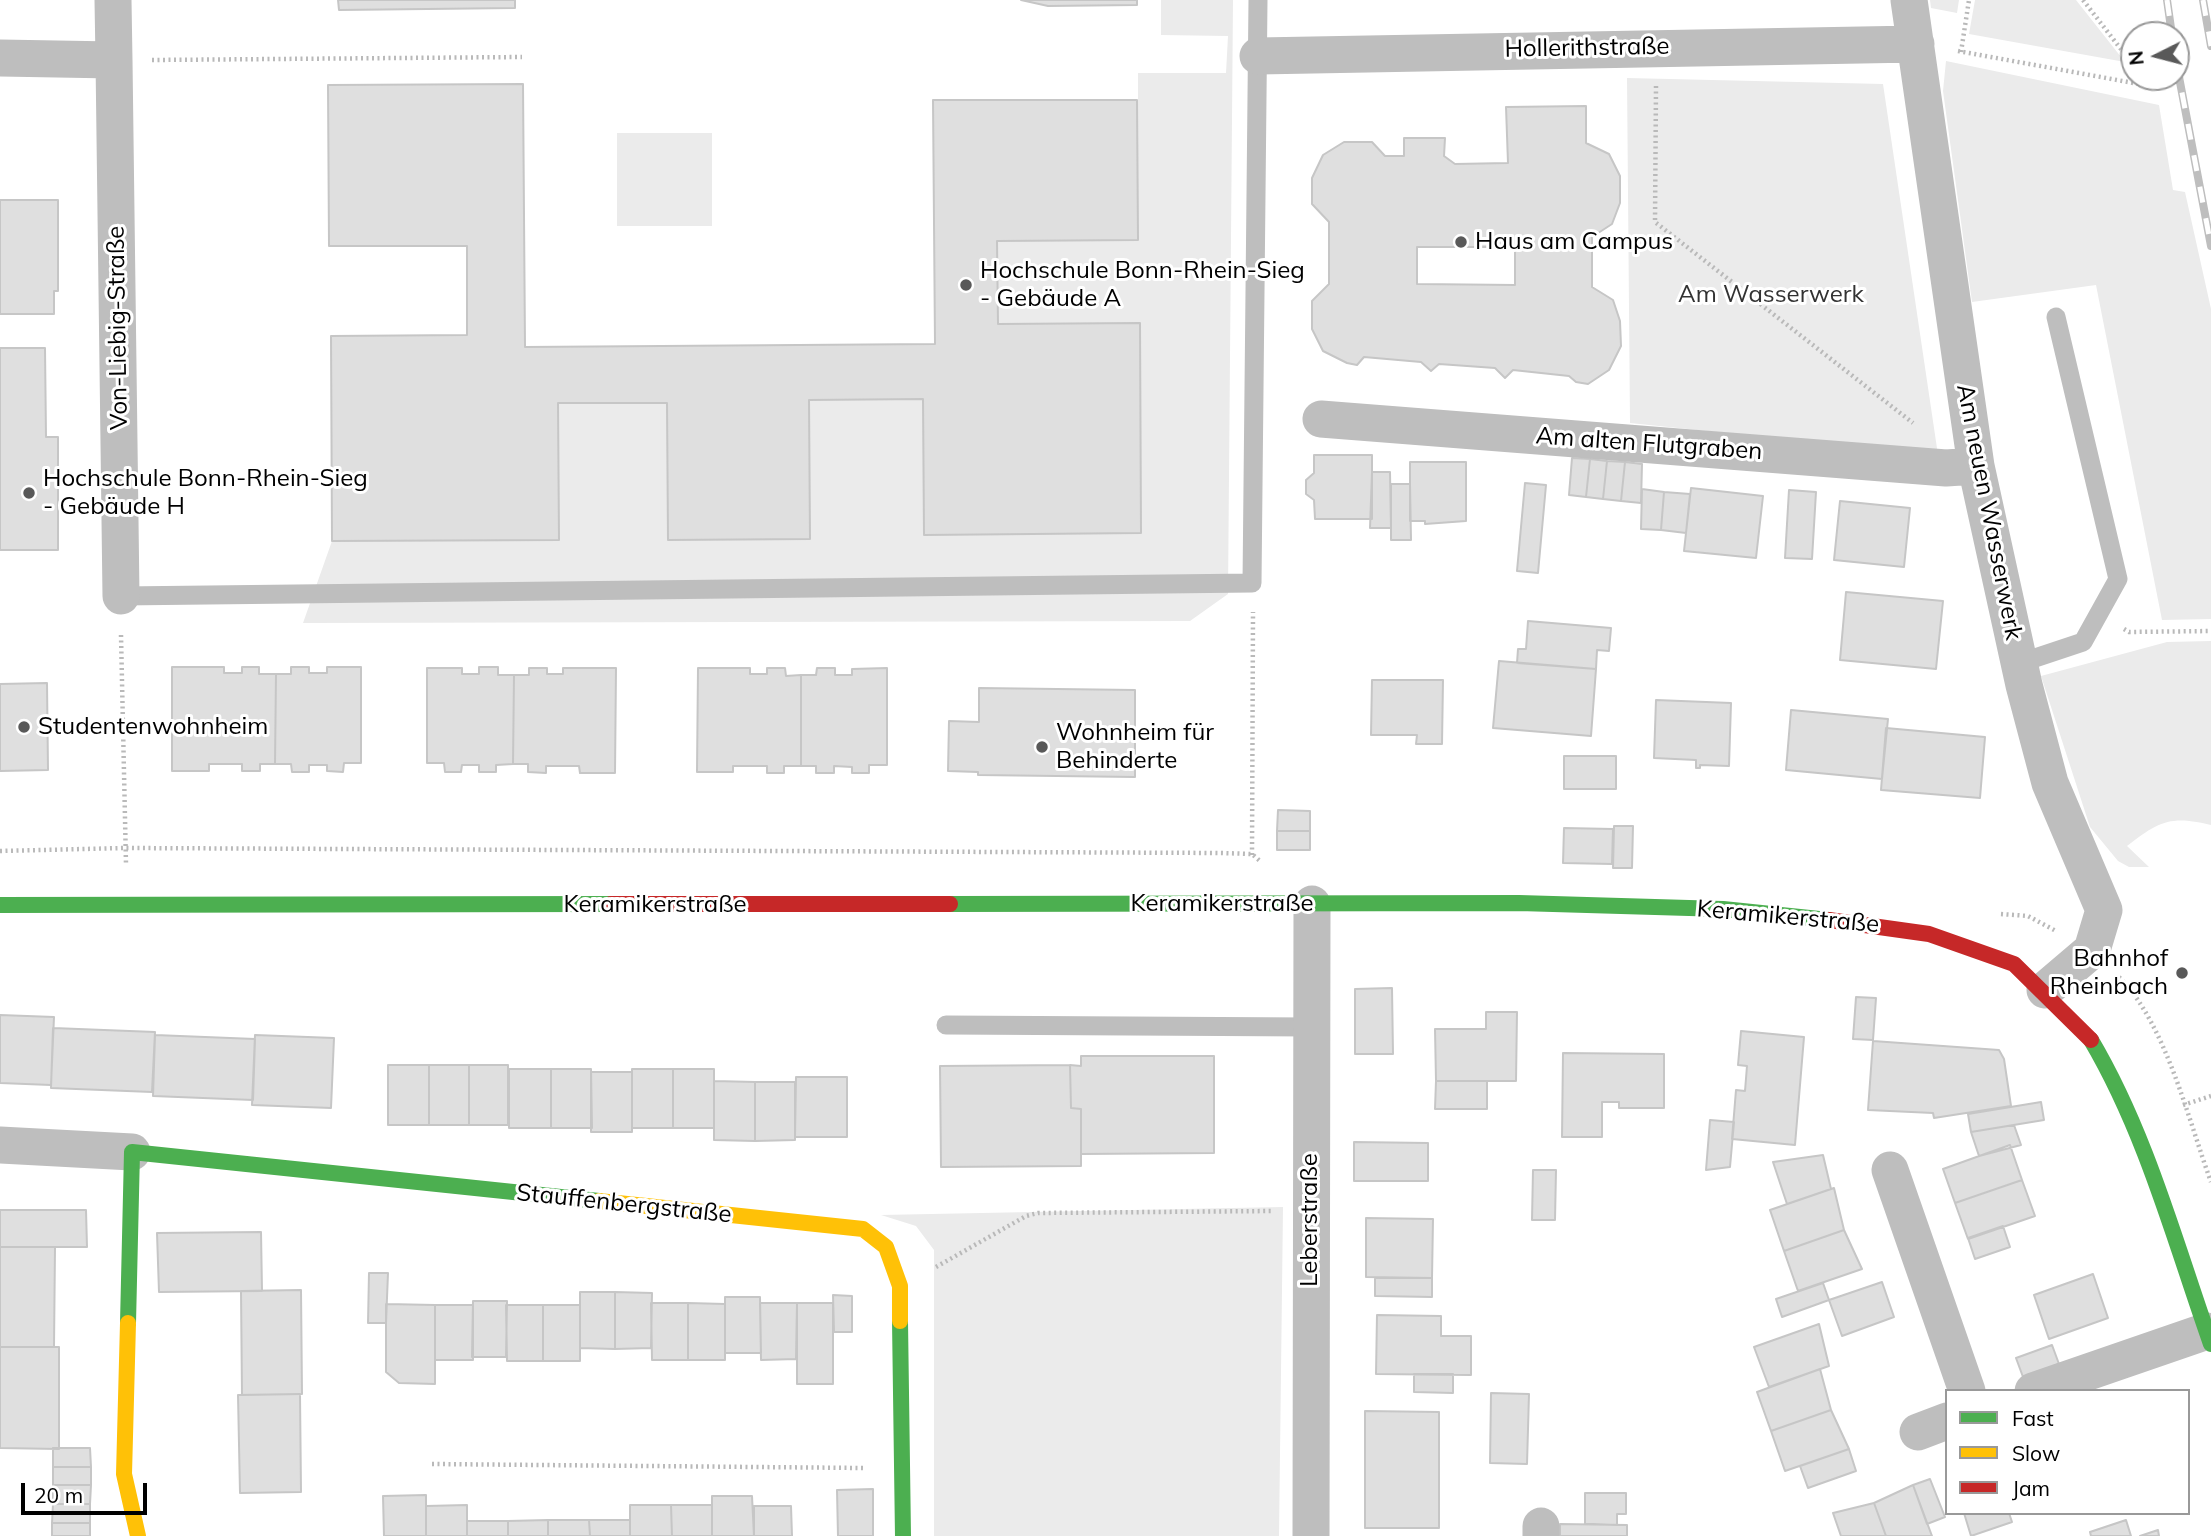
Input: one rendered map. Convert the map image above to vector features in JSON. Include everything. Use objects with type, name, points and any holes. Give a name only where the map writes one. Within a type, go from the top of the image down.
[{"type":"street","name":"Von-Liebig-Straße","points":[[113,0],[121,596]]},
{"type":"street","name":"Am neuen Wasserwerk","points":[[1909,0],[1951,309],[1976,466],[2050,783],[2104,910],[2092,950]]},
{"type":"street","name":"Hollerithstraße","points":[[1258,56],[1916,44]]},
{"type":"street","points":[[0,58],[114,60]]},
{"type":"street","name":"Am alten Flutgraben","points":[[1321,419],[1946,468],[1976,466]]},
{"type":"street","name":"Keramikerstraße","points":[[0,905],[1519,903],[1723,909],[1873,924],[1929,934],[2014,964],[2045,990],[2086,1032],[2114,1079],[2209,1338],[2040,1389]]},
{"type":"street","name":"Leberstraße","points":[[1311,1536],[1312,904]]},
{"type":"street","points":[[2045,990],[2092,950]]},
{"type":"street","name":"Stauffenbergstraße","points":[[0,1145],[132,1152],[863,1229],[886,1247],[900,1286],[903,1536]]},
{"type":"street","points":[[132,1152],[124,1474],[138,1536]]},
{"type":"street","points":[[1890,1170],[1966,1389]]},
{"type":"lane","points":[[121,596],[1252,583],[1258,0]]},
{"type":"lane","points":[[2020,663],[2083,642],[2118,579],[2056,317]]},
{"type":"lane","points":[[946,1025],[1311,1027]]},
{"type":"path","points":[[1961,52],[1969,0]]},
{"type":"path","points":[[2083,0],[2120,48]]},
{"type":"path","points":[[1916,44],[2120,81]]},
{"type":"path","points":[[1657,47],[1655,222],[1920,428]]},
{"type":"path","points":[[114,60],[522,57]]},
{"type":"path","points":[[1251,905],[1252,583]]},
{"type":"path","points":[[121,596],[128,905]]},
{"type":"path","points":[[2100,613],[2129,632],[2211,631]]},
{"type":"path","points":[[0,851],[125,848],[1252,854]]},
{"type":"path","points":[[2092,950],[2129,986],[2158,1034],[2211,1182]]},
{"type":"path","points":[[2183,1105],[2211,1096]]},
{"type":"path","points":[[900,1286],[1026,1216],[1038,1213],[1310,1210]]},
{"type":"path","points":[[432,1464],[784,1465],[903,1469]]},
{"type":"green space","points":[[1161,0],[1233,0],[1228,594],[1190,621],[303,623],[332,541],[558,540],[558,403],[667,403],[810,539],[809,400],[923,399],[924,535],[1140,533],[1140,324],[998,324],[997,241],[1138,240],[1138,73],[1226,73],[1228,36],[1161,35]]},
{"type":"green space","points":[[1930,0],[1959,0],[1957,13],[1931,8]]},
{"type":"green space","points":[[1975,0],[2076,0],[2120,56],[2120,61],[1969,34]]},
{"type":"green space","points":[[1946,61],[2159,105],[2173,190],[2185,192],[2211,309],[2211,619],[2162,620],[2096,285],[1972,302],[1943,91]]},
{"type":"green space","name":"Am Wasserwerk","points":[[1627,78],[1883,84],[1938,455],[1630,423]]},
{"type":"green space","points":[[617,133],[712,133],[712,226],[617,226]]},
{"type":"green space","points":[[2211,641],[2211,825],[2175,821],[2157,826],[2127,846],[2149,867],[2129,867],[2118,861],[2090,827],[2041,676],[2167,642]]},
{"type":"green space","points":[[1283,1207],[1279,1536],[934,1536],[934,1250],[916,1226],[881,1215]]},
{"type":"building","points":[[338,0],[515,0],[515,8],[339,10]]},
{"type":"building","points":[[1021,0],[1137,0],[1137,5],[1048,6]]},
{"type":"building","name":"Hochschule Bonn-Rhein-Sieg - Gebäude A","points":[[523,84],[525,347],[935,344],[933,100],[1137,100],[1138,240],[997,241],[998,324],[1140,323],[1141,533],[924,535],[923,399],[809,400],[810,539],[668,540],[667,403],[558,403],[559,540],[332,541],[331,336],[467,335],[467,246],[329,246],[328,85]]},
{"type":"building","name":"Haus am Campus","points":[[1586,106],[1586,143],[1609,154],[1620,176],[1620,203],[1612,224],[1592,237],[1592,287],[1613,300],[1620,321],[1621,346],[1609,370],[1588,384],[1576,382],[1569,376],[1513,370],[1505,378],[1495,368],[1439,364],[1431,371],[1421,362],[1364,357],[1357,365],[1323,351],[1312,329],[1312,301],[1329,284],[1329,222],[1312,204],[1312,178],[1323,155],[1344,142],[1372,142],[1385,156],[1404,156],[1404,138],[1445,138],[1444,156],[1455,164],[1508,163],[1506,107]],"holes":[[[1417,247],[1515,247],[1515,285],[1417,284]]]},
{"type":"building","points":[[0,200],[58,200],[58,291],[54,291],[54,314],[0,314]]},
{"type":"building","name":"Hochschule Bonn-Rhein-Sieg - Gebäude H","points":[[0,348],[45,348],[46,437],[58,437],[58,550],[0,550]]},
{"type":"building","points":[[1314,455],[1372,455],[1372,519],[1315,519],[1314,500],[1306,494],[1306,480],[1314,473]]},
{"type":"building","points":[[1572,458],[1590,459],[1586,497],[1569,495]]},
{"type":"building","points":[[1590,459],[1607,461],[1603,499],[1586,497]]},
{"type":"building","points":[[1607,461],[1625,462],[1621,501],[1603,499]]},
{"type":"building","points":[[1410,462],[1466,462],[1466,521],[1425,524],[1425,521],[1410,521]]},
{"type":"building","points":[[1625,462],[1642,464],[1641,503],[1621,501]]},
{"type":"building","points":[[1372,472],[1390,472],[1391,528],[1370,528]]},
{"type":"building","points":[[1525,483],[1546,485],[1538,573],[1517,571]]},
{"type":"building","points":[[1391,484],[1410,484],[1411,540],[1391,540]]},
{"type":"building","points":[[1691,488],[1763,496],[1756,558],[1684,551]]},
{"type":"building","points":[[1642,489],[1664,492],[1661,530],[1641,529]]},
{"type":"building","points":[[1789,490],[1816,492],[1812,559],[1785,558]]},
{"type":"building","points":[[1664,492],[1690,494],[1686,533],[1661,530]]},
{"type":"building","points":[[1840,501],[1910,508],[1904,567],[1834,560]]},
{"type":"building","points":[[1846,592],[1943,601],[1936,669],[1840,660]]},
{"type":"building","points":[[1528,621],[1611,628],[1609,651],[1597,650],[1596,669],[1517,663],[1518,649],[1526,649]]},
{"type":"building","points":[[1499,661],[1596,669],[1591,736],[1493,728]]},
{"type":"building","points":[[172,667],[224,667],[224,673],[242,673],[242,667],[259,667],[259,674],[276,674],[275,764],[260,764],[260,771],[242,771],[242,764],[209,764],[209,771],[172,771]]},
{"type":"building","points":[[291,667],[309,667],[309,673],[327,673],[327,667],[361,667],[361,763],[344,763],[343,772],[327,771],[327,765],[309,765],[309,772],[292,772],[291,764],[275,764],[276,674],[291,674]]},
{"type":"building","points":[[479,667],[498,667],[498,675],[514,675],[513,764],[496,765],[496,772],[479,772],[479,765],[462,765],[461,772],[445,772],[444,763],[427,763],[427,668],[462,668],[462,674],[479,674]]},
{"type":"building","points":[[529,668],[547,668],[547,674],[563,674],[563,668],[616,668],[615,773],[580,773],[579,766],[546,766],[546,773],[528,772],[528,764],[513,764],[514,675],[529,675]]},
{"type":"building","points":[[698,668],[750,668],[750,674],[767,674],[767,668],[785,668],[786,676],[801,675],[801,766],[784,766],[784,773],[767,773],[767,766],[733,766],[733,772],[697,772]]},
{"type":"building","points":[[817,668],[835,668],[835,675],[852,675],[852,669],[887,668],[887,765],[869,765],[869,773],[852,773],[852,767],[834,766],[834,773],[816,773],[816,766],[801,766],[801,675],[816,675]]},
{"type":"building","points":[[1372,680],[1443,680],[1442,744],[1416,744],[1417,735],[1371,735]]},
{"type":"building","name":"Studentenwohnheim","points":[[47,683],[48,770],[0,771],[0,684]]},
{"type":"building","name":"Wohnheim für Behinderte","points":[[979,688],[1135,690],[1135,777],[978,775],[978,772],[948,771],[949,721],[979,722]]},
{"type":"building","points":[[1656,700],[1731,703],[1729,766],[1700,765],[1700,768],[1696,768],[1696,760],[1654,758]]},
{"type":"building","points":[[1791,710],[1888,719],[1882,779],[1786,770]]},
{"type":"building","points":[[1886,728],[1985,737],[1980,798],[1881,790]]},
{"type":"building","points":[[1564,756],[1616,756],[1616,789],[1564,789]]},
{"type":"building","points":[[1278,810],[1310,811],[1310,831],[1277,831]]},
{"type":"building","points":[[1614,826],[1633,826],[1632,868],[1613,868]]},
{"type":"building","points":[[1564,828],[1613,829],[1612,864],[1563,863]]},
{"type":"building","points":[[1277,831],[1310,831],[1310,850],[1277,850]]},
{"type":"building","points":[[1392,988],[1393,1054],[1355,1054],[1355,989]]},
{"type":"building","points":[[1856,997],[1876,998],[1873,1040],[1853,1039]]},
{"type":"building","points":[[1486,1012],[1517,1012],[1516,1081],[1436,1081],[1435,1029],[1486,1029]]},
{"type":"building","points":[[0,1015],[54,1017],[51,1085],[0,1083]]},
{"type":"building","points":[[53,1028],[155,1032],[152,1092],[51,1088]]},
{"type":"building","points":[[1741,1031],[1804,1037],[1795,1145],[1732,1139],[1736,1090],[1745,1091],[1747,1066],[1738,1065]]},
{"type":"building","points":[[155,1035],[255,1039],[253,1100],[153,1096]]},
{"type":"building","points":[[255,1035],[334,1038],[331,1108],[252,1105]]},
{"type":"building","points":[[1873,1041],[1999,1050],[2004,1059],[2011,1106],[1934,1118],[1933,1113],[1868,1110]]},
{"type":"building","points":[[1563,1053],[1664,1054],[1664,1108],[1619,1108],[1619,1102],[1602,1102],[1602,1137],[1562,1137]]},
{"type":"building","points":[[1081,1056],[1214,1056],[1214,1153],[1081,1154],[1081,1109],[1071,1108],[1070,1065],[1081,1066]]},
{"type":"building","points":[[388,1065],[429,1065],[429,1125],[388,1125]]},
{"type":"building","points":[[429,1065],[469,1065],[469,1125],[429,1125]]},
{"type":"building","points":[[469,1065],[508,1065],[508,1125],[469,1125]]},
{"type":"building","points":[[1070,1065],[1071,1108],[1081,1109],[1081,1166],[941,1167],[940,1066]]},
{"type":"building","points":[[509,1069],[551,1069],[551,1128],[509,1128]]},
{"type":"building","points":[[551,1069],[591,1069],[592,1128],[551,1128]]},
{"type":"building","points":[[632,1069],[673,1069],[673,1128],[632,1128]]},
{"type":"building","points":[[673,1069],[714,1069],[714,1128],[673,1128]]},
{"type":"building","points":[[591,1072],[632,1072],[632,1132],[591,1132]]},
{"type":"building","points":[[796,1077],[847,1077],[847,1137],[795,1137]]},
{"type":"building","points":[[714,1081],[755,1082],[755,1141],[714,1140]]},
{"type":"building","points":[[1436,1081],[1487,1081],[1487,1109],[1435,1109]]},
{"type":"building","points":[[755,1082],[795,1082],[795,1140],[755,1141]]},
{"type":"building","points":[[2041,1102],[2044,1120],[1971,1132],[1968,1114]]},
{"type":"building","points":[[1710,1120],[1734,1122],[1730,1167],[1706,1170]]},
{"type":"building","points":[[2014,1125],[2021,1145],[1979,1156],[1971,1132]]},
{"type":"building","points":[[1354,1142],[1428,1143],[1428,1181],[1354,1181]]},
{"type":"building","points":[[2010,1145],[2022,1180],[1955,1203],[1943,1169]]},
{"type":"building","points":[[1823,1155],[1831,1189],[1787,1204],[1773,1162]]},
{"type":"building","points":[[1533,1170],[1556,1170],[1555,1220],[1532,1220]]},
{"type":"building","points":[[2022,1180],[2035,1216],[1968,1239],[1955,1203]]},
{"type":"building","points":[[1834,1188],[1844,1230],[1784,1251],[1770,1210]]},
{"type":"building","points":[[0,1210],[86,1210],[87,1247],[0,1247]]},
{"type":"building","points":[[1366,1218],[1433,1219],[1432,1278],[1366,1277]]},
{"type":"building","points":[[2003,1226],[2010,1247],[1975,1259],[1968,1238]]},
{"type":"building","points":[[1844,1230],[1862,1269],[1798,1291],[1784,1251]]},
{"type":"building","points":[[261,1232],[262,1291],[159,1292],[157,1233]]},
{"type":"building","points":[[0,1247],[55,1247],[54,1347],[0,1347]]},
{"type":"building","points":[[369,1273],[388,1273],[386,1323],[368,1323]]},
{"type":"building","points":[[2093,1274],[2108,1318],[2049,1339],[2034,1295]]},
{"type":"building","points":[[1375,1278],[1432,1278],[1432,1297],[1375,1296]]},
{"type":"building","points":[[1882,1282],[1894,1317],[1842,1336],[1829,1300]]},
{"type":"building","points":[[1823,1283],[1829,1300],[1782,1317],[1776,1299]]},
{"type":"building","points":[[301,1290],[302,1394],[242,1395],[241,1291]]},
{"type":"building","points":[[580,1292],[615,1292],[615,1349],[580,1348]]},
{"type":"building","points":[[615,1292],[652,1293],[651,1348],[615,1349]]},
{"type":"building","points":[[833,1295],[852,1296],[852,1332],[834,1332]]},
{"type":"building","points":[[725,1297],[760,1297],[761,1353],[725,1353]]},
{"type":"building","points":[[473,1301],[507,1301],[506,1357],[472,1357]]},
{"type":"building","points":[[651,1303],[688,1303],[688,1360],[652,1360]]},
{"type":"building","points":[[688,1303],[725,1304],[725,1360],[688,1360]]},
{"type":"building","points":[[760,1303],[797,1303],[796,1359],[761,1360]]},
{"type":"building","points":[[797,1303],[833,1303],[833,1384],[797,1384]]},
{"type":"building","points":[[386,1304],[435,1305],[435,1384],[399,1383],[386,1372]]},
{"type":"building","points":[[435,1305],[473,1305],[473,1360],[435,1360]]},
{"type":"building","points":[[506,1305],[543,1305],[543,1361],[507,1361]]},
{"type":"building","points":[[543,1305],[580,1305],[580,1361],[543,1361]]},
{"type":"building","points":[[1377,1315],[1441,1316],[1441,1336],[1471,1336],[1471,1375],[1376,1374]]},
{"type":"building","points":[[1819,1324],[1829,1366],[1769,1387],[1754,1347]]},
{"type":"building","points":[[2052,1345],[2059,1364],[2023,1377],[2016,1358]]},
{"type":"building","points":[[0,1347],[59,1347],[59,1449],[0,1448]]},
{"type":"building","points":[[1820,1369],[1831,1410],[1771,1431],[1757,1392]]},
{"type":"building","points":[[1414,1374],[1453,1374],[1453,1393],[1414,1392]]},
{"type":"building","points":[[1491,1393],[1529,1394],[1527,1464],[1490,1463]]},
{"type":"building","points":[[300,1394],[301,1492],[240,1493],[238,1395]]},
{"type":"building","points":[[1831,1410],[1849,1449],[1785,1471],[1771,1431]]},
{"type":"building","points":[[1365,1411],[1439,1412],[1439,1528],[1365,1528]]},
{"type":"building","points":[[53,1448],[90,1448],[91,1467],[53,1467]]},
{"type":"building","points":[[1849,1449],[1856,1471],[1808,1488],[1800,1466]]},
{"type":"building","points":[[53,1467],[91,1467],[91,1485],[53,1485]]},
{"type":"building","points":[[1930,1479],[1945,1517],[1927,1524],[1913,1485]]},
{"type":"building","points":[[53,1485],[91,1485],[90,1504],[53,1504]]},
{"type":"building","points":[[1913,1485],[1932,1536],[1886,1536],[1874,1503]]},
{"type":"building","points":[[873,1489],[873,1536],[838,1536],[837,1490]]},
{"type":"building","points":[[1585,1493],[1626,1493],[1626,1514],[1617,1514],[1617,1525],[1585,1524]]},
{"type":"building","points":[[426,1495],[426,1536],[384,1536],[383,1496]]},
{"type":"building","points":[[712,1496],[752,1496],[754,1536],[712,1536]]},
{"type":"building","points":[[1874,1503],[1886,1536],[1841,1536],[1833,1513]]},
{"type":"building","points":[[53,1504],[90,1504],[90,1523],[52,1523]]},
{"type":"building","points":[[467,1505],[467,1536],[426,1536],[426,1506]]},
{"type":"building","points":[[630,1505],[671,1505],[672,1536],[630,1536]]},
{"type":"building","points":[[671,1505],[712,1505],[712,1536],[672,1536]]},
{"type":"building","points":[[754,1506],[791,1506],[792,1536],[754,1536]]},
{"type":"building","points":[[1965,1515],[2010,1515],[2012,1522],[1971,1536]]},
{"type":"building","points":[[548,1520],[548,1536],[508,1536],[508,1521]]},
{"type":"building","points":[[548,1520],[589,1520],[590,1536],[548,1536]]},
{"type":"building","points":[[589,1520],[630,1520],[630,1536],[590,1536]]},
{"type":"building","points":[[2126,1520],[2131,1536],[2091,1536],[2090,1532]]},
{"type":"building","points":[[467,1521],[508,1521],[508,1536],[467,1536]]},
{"type":"building","points":[[52,1523],[90,1523],[90,1536],[52,1536]]},
{"type":"building","points":[[1560,1524],[1627,1525],[1627,1536],[1560,1536]]},
{"type":"building","points":[[2158,1530],[2159,1536],[2140,1536]]},
{"type":"railway","points":[[2167,0],[2170,21]]},
{"type":"railway","points":[[2203,0],[2211,46]]},
{"type":"railway","points":[[2182,91],[2211,246]]},
{"type":"traffic: fast","points":[[950,904],[1519,903],[1723,909],[1829,920]]},
{"type":"traffic: fast","points":[[0,905],[611,904]]},
{"type":"traffic: fast","points":[[2091,1040],[2144,1150],[2211,1344]]},
{"type":"traffic: fast","points":[[128,1323],[132,1152],[599,1201]]},
{"type":"traffic: fast","points":[[900,1321],[903,1536]]},
{"type":"traffic: slow","points":[[599,1201],[863,1229],[886,1247],[900,1286],[900,1321]]},
{"type":"traffic: slow","points":[[128,1323],[124,1474],[138,1536]]},
{"type":"traffic: jam","points":[[611,904],[950,904]]},
{"type":"traffic: jam","points":[[1829,920],[1929,934],[2014,964],[2091,1040]]},
{"type":"place","name":"Haus am Campus","points":[[1461,242]]},
{"type":"place","name":"Hochschule Bonn-Rhein-Sieg - Gebäude A","points":[[966,285]]},
{"type":"place","name":"Hochschule Bonn-Rhein-Sieg - Gebäude H","points":[[29,493]]},
{"type":"place","name":"Studentenwohnheim","points":[[24,727]]},
{"type":"place","name":"Wohnheim für Behinderte","points":[[1042,747]]},
{"type":"place","name":"Bahnhof Rheinbach","points":[[2182,973]]}]
